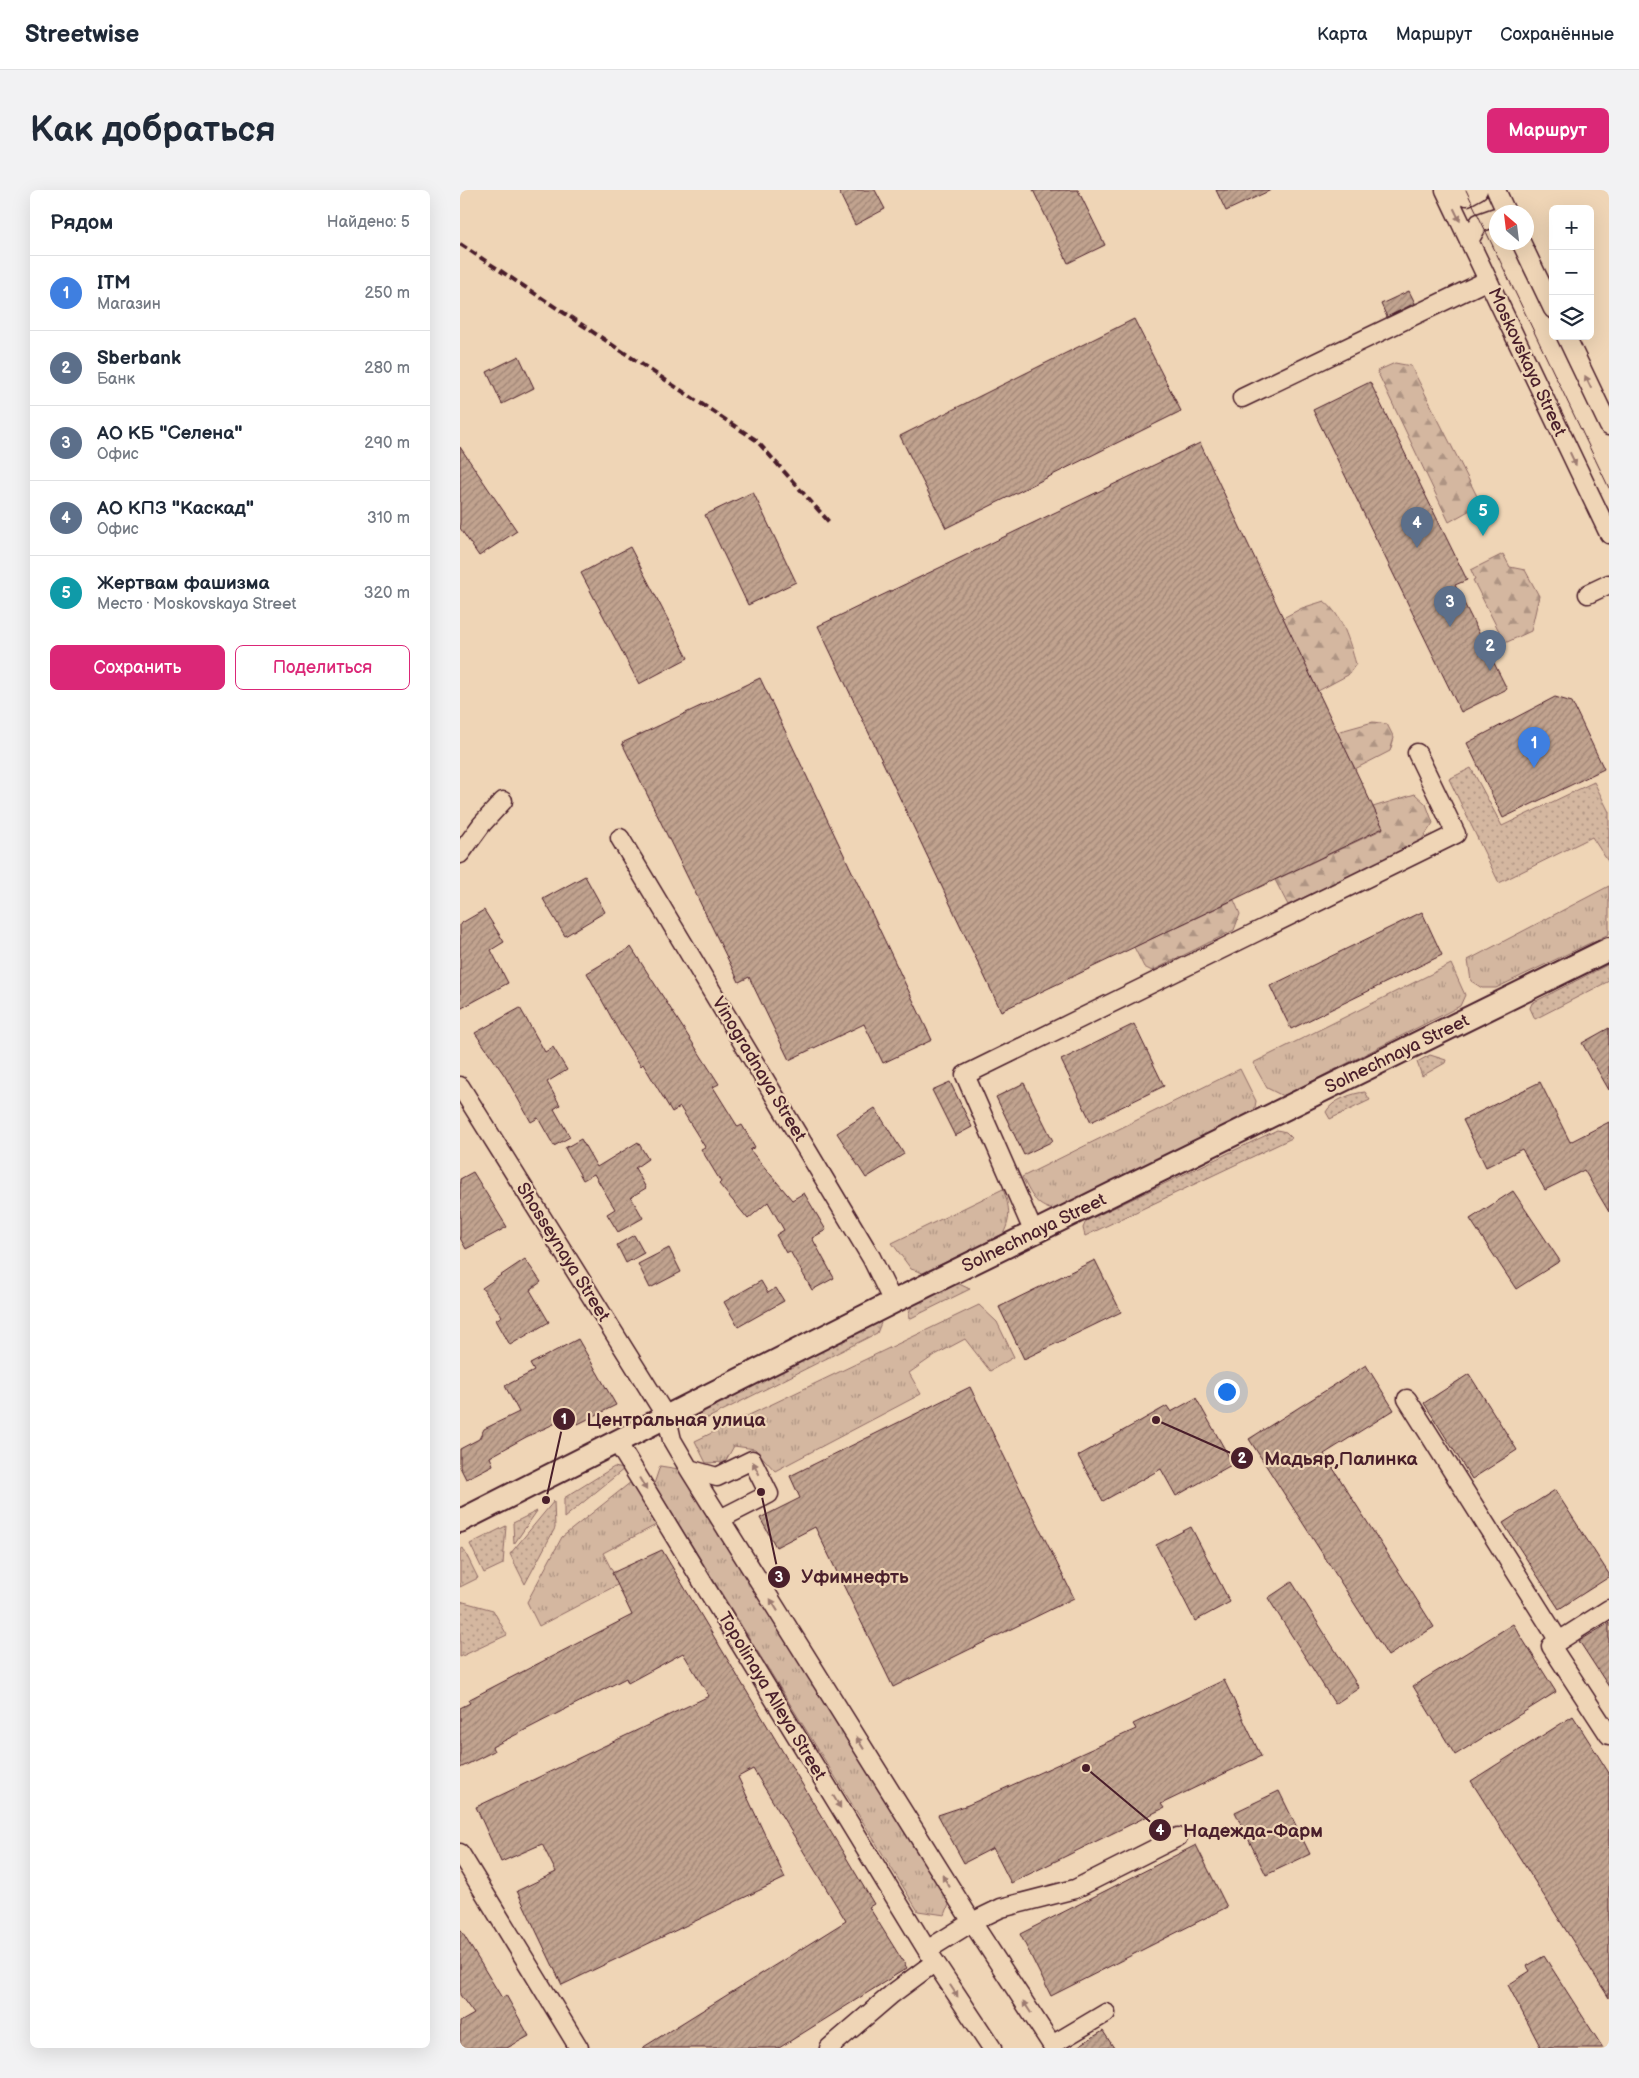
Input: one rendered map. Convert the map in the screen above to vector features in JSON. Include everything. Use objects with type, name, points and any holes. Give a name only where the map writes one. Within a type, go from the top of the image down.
[{"type":"main road","name":"Solnechnaya Street","points":[[460,1521],[667,1418],[893,1302],[1609,949]]},
{"type":"street","points":[[1446,190],[1467,196],[1478,190]]},
{"type":"street","name":"Moskovskaya Street","points":[[1446,190],[1609,534]]},
{"type":"street","points":[[1496,190],[1503,205]]},
{"type":"street","points":[[1470,241],[1479,223],[1489,219]]},
{"type":"street","points":[[1525,250],[1549,301]]},
{"type":"street","points":[[1242,398],[1488,280]]},
{"type":"street","points":[[1568,340],[1609,426]]},
{"type":"street","points":[[1588,594],[1609,584]]},
{"type":"street","points":[[1034,1233],[965,1075],[1456,834],[1417,753]]},
{"type":"street","points":[[460,854],[502,801]]},
{"type":"street","name":"Vinogradnaya Street","points":[[620,838],[871,1256],[893,1302]]},
{"type":"street","name":"Shosseynaya Street","points":[[460,1086],[667,1418]]},
{"type":"street","points":[[1407,1399],[1559,1641]]},
{"type":"street","points":[[667,1418],[672,1440],[689,1469],[972,1922],[1053,2047],[1106,2013]]},
{"type":"street","name":"Topolinaya Alleya Street","points":[[617,1442],[931,1956],[992,2048]]},
{"type":"street","points":[[689,1469],[717,1477],[752,1460],[769,1494],[720,1518]]},
{"type":"street","points":[[1609,1609],[1551,1646],[1609,1734]]},
{"type":"street","points":[[829,2048],[892,1994],[931,1956],[972,1922],[1001,1908],[1075,1889],[1178,1837]]},
{"type":"street","points":[[460,1853],[579,2048]]},
{"type":"green space","points":[[1395,363],[1411,366],[1481,504],[1449,522],[1377,371]]},
{"type":"green space","points":[[1503,554],[1510,567],[1525,570],[1539,596],[1531,631],[1505,643],[1473,580],[1475,579],[1471,570]]},
{"type":"green space","points":[[1324,601],[1341,621],[1356,664],[1348,675],[1318,691],[1283,618],[1302,608]]},
{"type":"green space","points":[[1373,722],[1387,724],[1394,738],[1390,751],[1355,769],[1337,732]]},
{"type":"green space","points":[[1471,768],[1502,826],[1594,782],[1609,812],[1609,863],[1592,837],[1499,883],[1449,779]]},
{"type":"green space","points":[[1415,794],[1426,804],[1433,823],[1421,841],[1288,905],[1275,880],[1383,829],[1373,807]]},
{"type":"green space","points":[[1609,886],[1609,934],[1496,988],[1482,988],[1471,981],[1468,960]]},
{"type":"green space","points":[[1234,900],[1240,914],[1234,930],[1152,971],[1144,967],[1134,947]]},
{"type":"green space","points":[[1451,964],[1465,995],[1460,1006],[1283,1096],[1267,1088],[1253,1063]]},
{"type":"green space","points":[[1609,964],[1609,981],[1535,1019],[1530,1008],[1532,1003]]},
{"type":"green space","points":[[1430,1055],[1446,1060],[1445,1063],[1422,1076],[1417,1062]]},
{"type":"green space","points":[[1240,1069],[1256,1101],[1254,1113],[1054,1210],[1042,1206],[1031,1194],[1022,1177]]},
{"type":"green space","points":[[1365,1092],[1370,1100],[1330,1119],[1326,1112],[1333,1104],[1349,1096]]},
{"type":"green space","points":[[1277,1130],[1286,1132],[1292,1138],[1085,1236],[1083,1228],[1086,1221]]},
{"type":"green space","points":[[1003,1189],[1009,1217],[1003,1234],[923,1273],[911,1269],[892,1243]]},
{"type":"green space","points":[[951,1284],[959,1284],[970,1289],[909,1319],[909,1312],[912,1307],[923,1297]]},
{"type":"green space","points":[[979,1305],[997,1322],[1014,1357],[990,1371],[965,1339],[935,1355],[909,1373],[921,1394],[775,1471],[755,1449],[734,1446],[725,1462],[706,1463],[695,1441]]},
{"type":"green space","points":[[874,1321],[881,1323],[877,1333],[702,1421],[696,1416],[699,1409]]},
{"type":"green space","points":[[660,1466],[679,1469],[950,1902],[945,1915],[918,1911],[654,1484]]},
{"type":"green space","points":[[614,1467],[624,1469],[564,1518],[564,1498]]},
{"type":"green space","points":[[631,1482],[639,1486],[656,1525],[603,1553],[619,1584],[539,1626],[527,1602],[562,1537]]},
{"type":"green space","points":[[554,1501],[555,1528],[525,1584],[510,1554]]},
{"type":"green space","points":[[537,1511],[514,1544],[513,1523]]},
{"type":"green space","points":[[506,1526],[503,1564],[484,1573],[470,1544]]},
{"type":"green space","points":[[463,1548],[478,1578],[460,1587],[460,1550]]},
{"type":"green space","points":[[460,1601],[493,1610],[507,1635],[460,1657]]},
{"type":"building","points":[[838,190],[875,190],[885,209],[855,225]]},
{"type":"building","points":[[1033,190],[1078,190],[1105,245],[1068,263]]},
{"type":"building","points":[[1216,190],[1271,190],[1226,211]]},
{"type":"building","points":[[1409,291],[1415,303],[1387,317],[1381,304]]},
{"type":"building","points":[[1134,319],[1181,411],[946,528],[900,436]]},
{"type":"building","points":[[519,356],[534,388],[502,404],[487,372]]},
{"type":"building","points":[[1370,382],[1467,580],[1455,585],[1507,689],[1461,712],[1313,410]]},
{"type":"building","points":[[1200,443],[1383,828],[1001,1011],[818,626]]},
{"type":"building","points":[[460,447],[517,531],[479,556],[460,528]]},
{"type":"building","points":[[753,492],[796,582],[748,605],[705,515]]},
{"type":"building","points":[[630,547],[688,658],[639,684],[581,573]]},
{"type":"building","points":[[760,678],[932,1040],[883,1063],[864,1024],[789,1060],[749,977],[739,982],[622,743]]},
{"type":"building","points":[[1555,697],[1572,702],[1604,769],[1503,818],[1467,743]]},
{"type":"building","points":[[585,876],[605,912],[565,936],[543,899]]},
{"type":"building","points":[[484,910],[504,942],[491,950],[508,983],[460,1009],[460,924]]},
{"type":"building","points":[[1422,912],[1442,955],[1291,1029],[1270,986]]},
{"type":"building","points":[[631,947],[719,1084],[713,1087],[738,1127],[742,1125],[755,1147],[750,1150],[792,1200],[804,1193],[826,1230],[812,1238],[834,1278],[812,1290],[790,1251],[786,1253],[776,1235],[784,1230],[768,1202],[748,1219],[719,1184],[721,1182],[701,1149],[705,1147],[680,1107],[672,1112],[643,1064],[641,1066],[622,1037],[587,973]]},
{"type":"building","points":[[520,1008],[545,1052],[553,1047],[567,1070],[547,1082],[560,1105],[554,1109],[570,1137],[554,1146],[538,1118],[531,1122],[505,1076],[475,1033]]},
{"type":"building","points":[[1134,1024],[1164,1086],[1091,1122],[1061,1060]]},
{"type":"building","points":[[1609,1028],[1609,1090],[1582,1043]]},
{"type":"building","points":[[950,1082],[972,1127],[955,1136],[932,1090]]},
{"type":"building","points":[[1540,1082],[1570,1142],[1609,1122],[1609,1212],[1584,1170],[1545,1190],[1522,1149],[1486,1167],[1463,1120]]},
{"type":"building","points":[[1024,1083],[1053,1141],[1024,1155],[996,1097]]},
{"type":"building","points":[[875,1108],[904,1154],[866,1178],[837,1133]]},
{"type":"building","points":[[581,1139],[597,1167],[638,1142],[648,1159],[635,1168],[646,1188],[631,1197],[643,1218],[618,1232],[607,1214],[615,1209],[594,1174],[583,1180],[565,1148]]},
{"type":"building","points":[[473,1172],[507,1227],[466,1249],[460,1238],[460,1179]]},
{"type":"building","points":[[1513,1191],[1560,1261],[1516,1289],[1470,1219]]},
{"type":"building","points":[[634,1235],[644,1253],[626,1263],[617,1245]]},
{"type":"building","points":[[669,1248],[681,1272],[650,1288],[638,1264]]},
{"type":"building","points":[[525,1259],[541,1282],[530,1290],[549,1322],[510,1345],[496,1320],[502,1316],[482,1288]]},
{"type":"building","points":[[1095,1260],[1121,1312],[1024,1359],[999,1307]]},
{"type":"building","points":[[761,1281],[768,1293],[776,1288],[784,1301],[738,1327],[724,1302]]},
{"type":"building","points":[[578,1339],[616,1405],[578,1424],[573,1415],[526,1437],[490,1457],[493,1465],[466,1479],[460,1467],[460,1449],[479,1439],[484,1429],[519,1412],[505,1386],[534,1371],[530,1364]]},
{"type":"building","points":[[1366,1365],[1394,1410],[1324,1454],[1434,1627],[1388,1656],[1249,1439]]},
{"type":"building","points":[[1469,1374],[1517,1450],[1472,1479],[1424,1403]]},
{"type":"building","points":[[970,1387],[1074,1598],[893,1687],[815,1527],[776,1547],[760,1518],[800,1498],[790,1476]]},
{"type":"building","points":[[1196,1398],[1233,1464],[1176,1496],[1161,1469],[1103,1501],[1078,1456],[1167,1406],[1171,1412]]},
{"type":"building","points":[[1555,1490],[1609,1574],[1609,1577],[1559,1609],[1503,1523]]},
{"type":"building","points":[[1191,1527],[1230,1602],[1195,1621],[1156,1545]]},
{"type":"building","points":[[662,1550],[874,1904],[869,1907],[907,1968],[779,2048],[642,2048],[846,1921],[753,1769],[738,1777],[785,1878],[562,1985],[517,1891],[556,1872],[542,1844],[501,1862],[476,1807],[709,1696],[683,1653],[628,1683],[626,1678],[492,1747],[494,1751],[460,1768],[460,1708],[470,1703],[468,1700],[632,1615],[612,1573]]},
{"type":"building","points":[[1292,1582],[1359,1688],[1335,1704],[1268,1598]]},
{"type":"building","points":[[1609,1623],[1609,1687],[1579,1641]]},
{"type":"building","points":[[1513,1624],[1556,1692],[1455,1755],[1413,1686]]},
{"type":"building","points":[[1224,1680],[1261,1756],[1161,1804],[1164,1808],[1011,1883],[993,1848],[964,1863],[938,1815],[968,1805],[1136,1729],[1133,1724]]},
{"type":"building","points":[[1573,1716],[1609,1773],[1609,1998],[1471,1781]]},
{"type":"building","points":[[1279,1791],[1310,1854],[1266,1875],[1235,1812]]},
{"type":"building","points":[[1196,1845],[1227,1907],[1051,1996],[1020,1934]]},
{"type":"building","points":[[460,1929],[502,1998],[506,1995],[529,2036],[507,2048],[460,2048],[460,2022],[474,2014],[460,1995]]},
{"type":"building","points":[[1544,1956],[1603,2048],[1541,2048],[1508,1985],[1530,1971],[1527,1966]]},
{"type":"building","points":[[1103,2031],[1114,2048],[1075,2048]]},
{"type":"tram line","points":[[1466,190],[1609,488]]},
{"type":"railway","points":[[460,244],[756,440],[829,522]]},
{"type":"place","name":"Жертвам фашизма","points":[[1483,536]]},
{"type":"place","name":"АО КПЗ \"Каскад\"","points":[[1417,548]]},
{"type":"place","name":"АО КБ \"Селена\"","points":[[1450,627]]},
{"type":"place","name":"Sberbank","points":[[1490,671]]},
{"type":"place","name":"ITM","points":[[1534,768]]},
{"type":"place","name":"Мадьяр,Палинка","points":[[1156,1420]]},
{"type":"place","name":"Уфимнефть","points":[[761,1492]]},
{"type":"place","name":"Центральная улица","points":[[546,1500]]},
{"type":"place","name":"Надежда-Фарм","points":[[1086,1768]]}]
